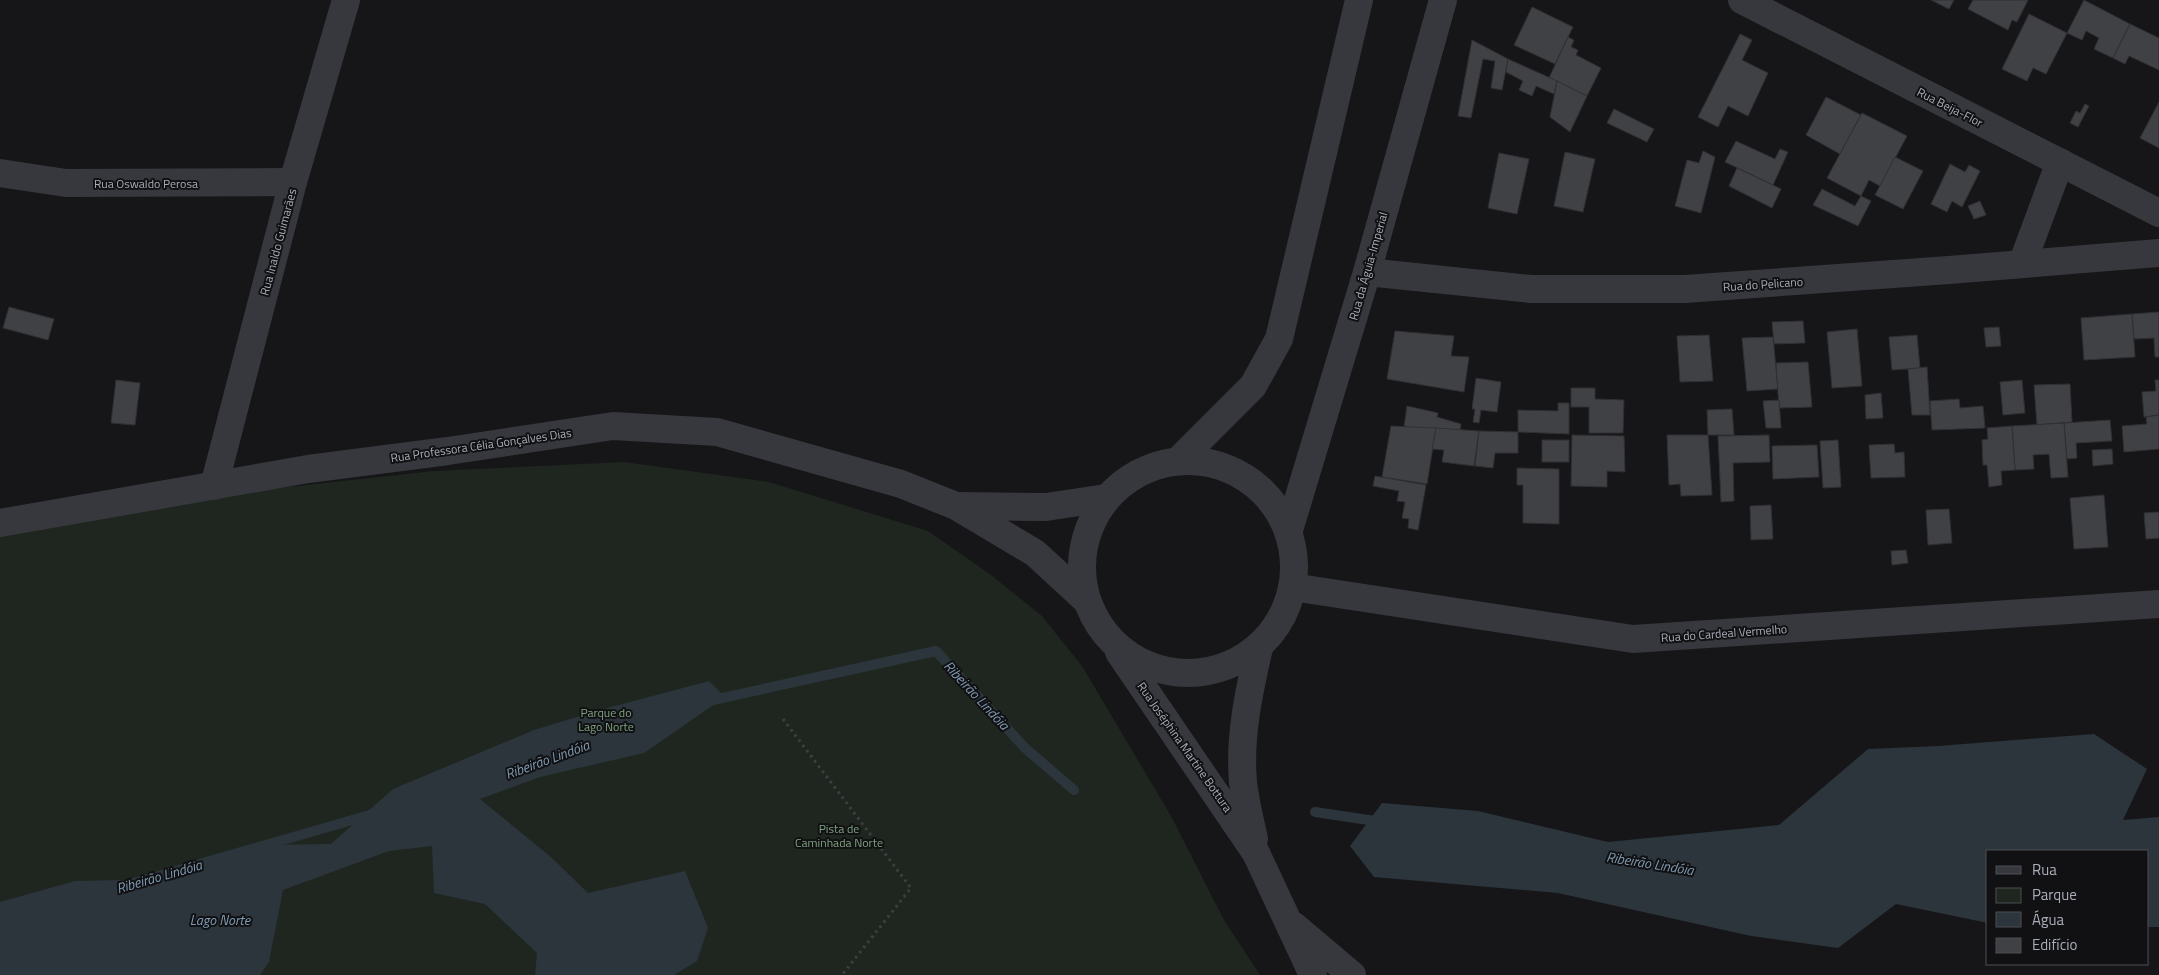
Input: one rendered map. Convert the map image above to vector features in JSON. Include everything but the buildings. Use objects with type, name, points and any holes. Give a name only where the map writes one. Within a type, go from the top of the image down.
[{"type":"street","name":"Rua Inaldo Guimarães","points":[[214,486],[293,182],[346,0]]},
{"type":"street","points":[[1179,460],[1253,386],[1279,339],[1360,0]]},
{"type":"street","name":"Rua da Águia-Imperial","points":[[1289,530],[1367,272],[1443,0]]},
{"type":"street","name":"Rua Beija-Flor","points":[[1742,0],[2159,213]]},
{"type":"street","points":[[2022,264],[2060,162]]},
{"type":"street","name":"Rua Oswaldo Perosa","points":[[0,173],[66,183],[293,182]]},
{"type":"street","name":"Rua do Pelicano","points":[[1367,272],[1531,289],[1676,289],[2159,253]]},
{"type":"street","name":"Rua Professora Célia Gonçalves Dias","points":[[0,523],[308,469],[448,451],[613,426],[718,432],[901,484],[956,506]]},
{"type":"street","points":[[1179,460],[1214,462],[1246,476],[1272,499],[1289,530],[1296,564],[1290,602],[1271,636],[1258,648],[1231,665],[1200,673],[1168,671],[1138,661],[1113,642],[1098,623],[1087,601],[1081,565],[1088,530],[1106,498],[1133,475],[1155,465],[1179,460]]},
{"type":"street","points":[[956,506],[1046,507],[1106,498]]},
{"type":"street","points":[[956,506],[1035,553],[1087,601]]},
{"type":"street","name":"Rua do Cardeal Vermelho","points":[[1292,587],[1633,639],[2159,604]]},
{"type":"street","name":"Rua Joséphina Martine Bottura","points":[[1113,642],[1256,853],[1313,975]]},
{"type":"street","name":"Rua Joséphina Martine Bottura","points":[[1256,853],[1243,783],[1242,748],[1249,690],[1258,648]]},
{"type":"street","points":[[1288,922],[1352,975]]},
{"type":"path","points":[[783,718],[911,888],[842,975]]},
{"type":"green space","name":"Parque do Lago Norte","points":[[624,462],[769,482],[928,531],[991,575],[1042,616],[1082,666],[1171,816],[1224,920],[1260,975],[0,975],[0,536],[215,495],[434,471]]},
{"type":"water","name":"Lago Norte","points":[[709,681],[725,697],[644,753],[540,777],[480,799],[552,858],[588,893],[685,871],[708,928],[697,961],[674,975],[535,975],[537,953],[485,904],[434,893],[432,846],[389,851],[283,890],[269,962],[260,975],[0,975],[0,902],[75,881],[165,879],[265,845],[331,844],[393,789],[534,730]]},
{"type":"water","points":[[2094,734],[2147,769],[2123,820],[2159,817],[2159,927],[2149,927],[2149,850],[1986,850],[1986,923],[1896,904],[1838,948],[1751,936],[1558,893],[1374,877],[1350,846],[1382,803],[1478,811],[1608,842],[1779,825],[1868,749],[1938,746]]},
{"type":"waterway","name":"Ribeirão Lindóia","points":[[713,700],[936,651],[1025,748],[1074,790]]},
{"type":"waterway","name":"Ribeirão Lindóia","points":[[1315,812],[1382,822]]},
{"type":"waterway","name":"Ribeirão Lindóia","points":[[134,883],[373,814]]},
{"type":"park label","name":"Pista de Caminhada Norte","points":[[839,835]]}]
